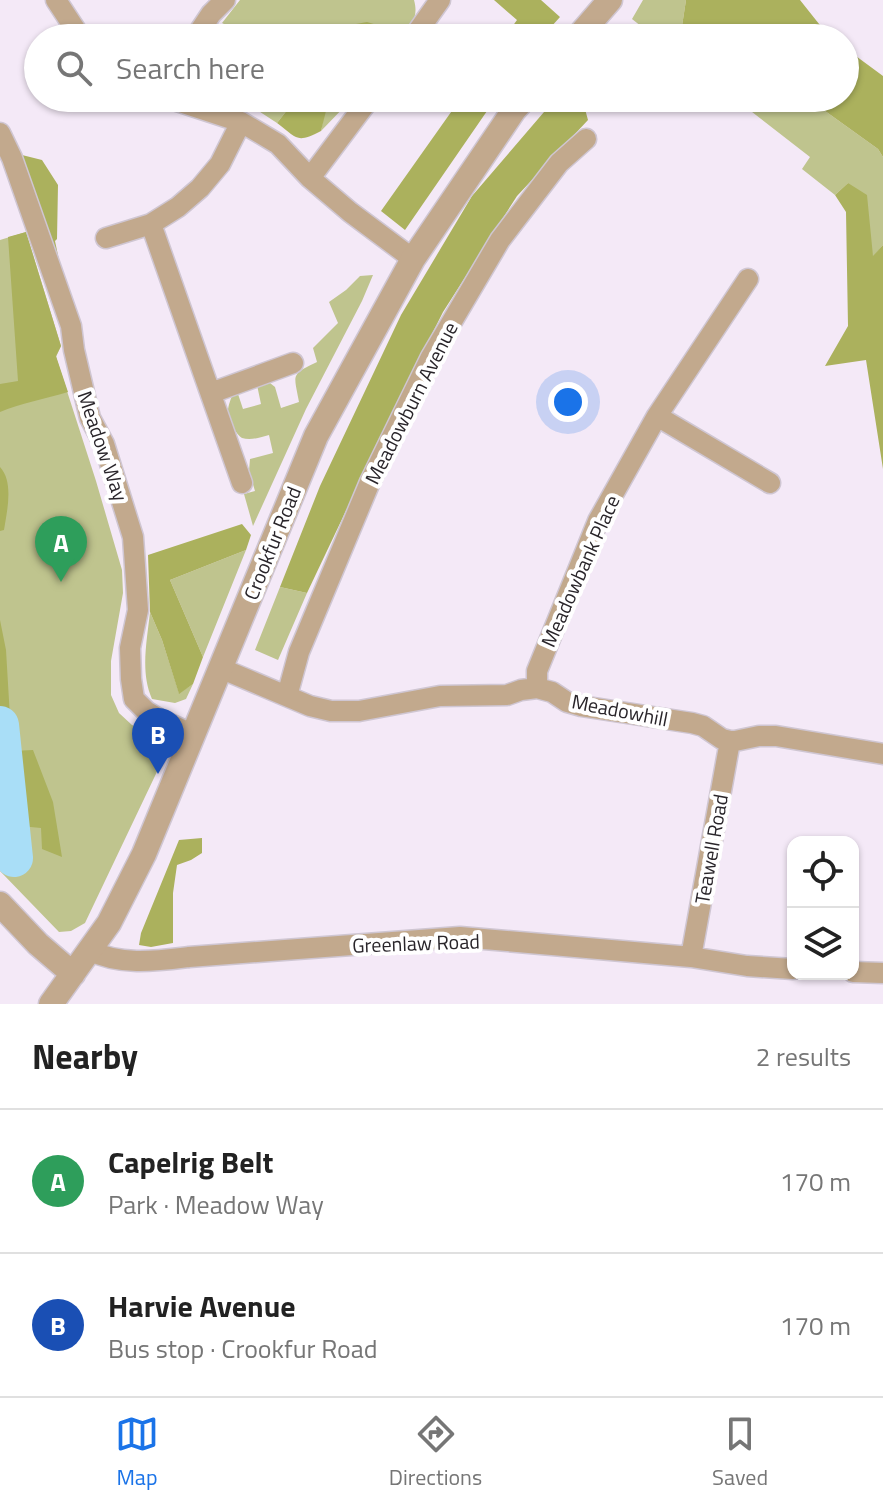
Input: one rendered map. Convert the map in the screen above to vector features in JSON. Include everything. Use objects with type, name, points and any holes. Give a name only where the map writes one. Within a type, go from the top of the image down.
[{"type":"street","points":[[56,0],[72,24]]},
{"type":"street","points":[[423,24],[440,0]]},
{"type":"street","points":[[589,24],[610,0]]},
{"type":"street","points":[[202,24],[211,5]]},
{"type":"street","points":[[211,112],[241,122],[278,144],[310,178],[413,259]]},
{"type":"street","points":[[310,178],[360,112]]},
{"type":"street","name":"Crookfur Road","points":[[51,1004],[109,923],[144,854],[316,436],[413,259],[513,112]]},
{"type":"street","points":[[106,238],[151,224],[178,207],[200,188],[220,164],[241,122]]},
{"type":"street","name":"Meadow Way","points":[[0,133],[12,158],[71,326],[90,418],[104,444],[133,537],[138,610],[130,648],[134,699],[159,719],[194,735]]},
{"type":"street","name":"Meadowburn Avenue","points":[[287,696],[299,652],[370,482],[431,357],[500,240],[559,163],[586,139]]},
{"type":"street","points":[[151,224],[242,483]]},
{"type":"street","name":"Meadowbank Place","points":[[537,688],[537,671],[598,521],[657,416],[748,279]]},
{"type":"street","points":[[211,393],[293,363]]},
{"type":"street","points":[[657,416],[770,483]]},
{"type":"street","points":[[220,668],[310,706],[331,711],[359,711],[440,696],[507,695],[537,688]]},
{"type":"street","name":"Meadowhill","points":[[537,688],[581,706],[703,726],[730,741]]},
{"type":"street","points":[[730,741],[776,736],[883,754]]},
{"type":"street","name":"Teawell Road","points":[[691,957],[730,741]]},
{"type":"street","points":[[0,904],[48,954],[73,974]]},
{"type":"street","name":"Greenlaw Road","points":[[89,950],[115,959],[148,962],[460,937],[787,969]]},
{"type":"street","points":[[859,972],[883,973]]},
{"type":"green space","points":[[240,0],[414,0],[415,17],[412,24],[222,23]]},
{"type":"green space","points":[[494,0],[541,0],[560,17],[554,24],[514,24],[517,20]]},
{"type":"green space","points":[[643,0],[686,0],[682,24],[638,24],[632,19]]},
{"type":"green space","points":[[686,0],[800,0],[819,24],[682,24]]},
{"type":"green space","points":[[859,58],[883,76],[883,157],[878,149],[826,112],[859,112]]},
{"type":"green space","points":[[260,112],[286,112],[277,123]]},
{"type":"green space","points":[[286,112],[326,112],[321,131],[306,137],[297,138],[277,123]]},
{"type":"green space","points":[[325,112],[339,112],[321,131]]},
{"type":"green space","points":[[451,112],[486,112],[405,230],[381,211]]},
{"type":"green space","points":[[544,112],[586,112],[588,120],[517,196],[443,312],[307,593],[280,587],[320,486],[401,315],[472,196]]},
{"type":"green space","points":[[752,112],[826,112],[878,149],[883,157],[883,245],[873,257],[848,183],[835,195],[802,169],[810,157]]},
{"type":"green space","points":[[22,155],[42,160],[58,185],[55,241],[59,260]]},
{"type":"green space","points":[[848,183],[867,195],[873,256],[883,245],[883,469],[866,360],[825,366],[848,326],[846,212],[835,195]]},
{"type":"green space","points":[[26,232],[61,346],[56,357],[122,570],[123,593],[111,661],[111,695],[119,713],[163,744],[164,757],[85,923],[71,931],[59,932],[0,871],[0,240]]},
{"type":"green space","points":[[26,232],[61,346],[56,356],[68,392],[0,412],[0,384],[18,381],[8,237]]},
{"type":"green space","points":[[373,275],[306,409],[253,526],[244,494],[255,491],[249,471],[250,459],[273,453],[269,435],[245,439],[236,431],[228,416],[232,396],[238,394],[243,409],[261,404],[257,385],[270,383],[275,387],[281,408],[299,402],[296,376],[317,362],[313,348],[338,323],[329,302],[360,276]]},
{"type":"green space","points":[[0,467],[7,480],[8,497],[4,530],[0,531]]},
{"type":"green space","points":[[242,524],[251,535],[246,550],[170,580],[203,657],[193,684],[179,694],[150,612],[148,555]]},
{"type":"green space","points":[[246,550],[203,657],[170,580]]},
{"type":"green space","points":[[280,587],[307,593],[278,660],[255,650]]},
{"type":"green space","points":[[150,612],[179,693],[193,684],[186,699],[175,703],[152,699],[148,689],[145,656]]},
{"type":"green space","points":[[0,620],[6,650],[12,751],[33,750],[53,802],[62,857],[42,849],[41,828],[20,826],[17,865],[0,865]]},
{"type":"green space","points":[[202,838],[202,853],[177,865],[173,893],[173,943],[151,947],[139,945],[141,933],[179,840]]},
{"type":"waterway","points":[[0,725],[14,858]]},
{"type":"place","name":"Capelrig Belt","points":[[61,582]]},
{"type":"place","name":"Harvie Avenue","points":[[158,774]]}]
